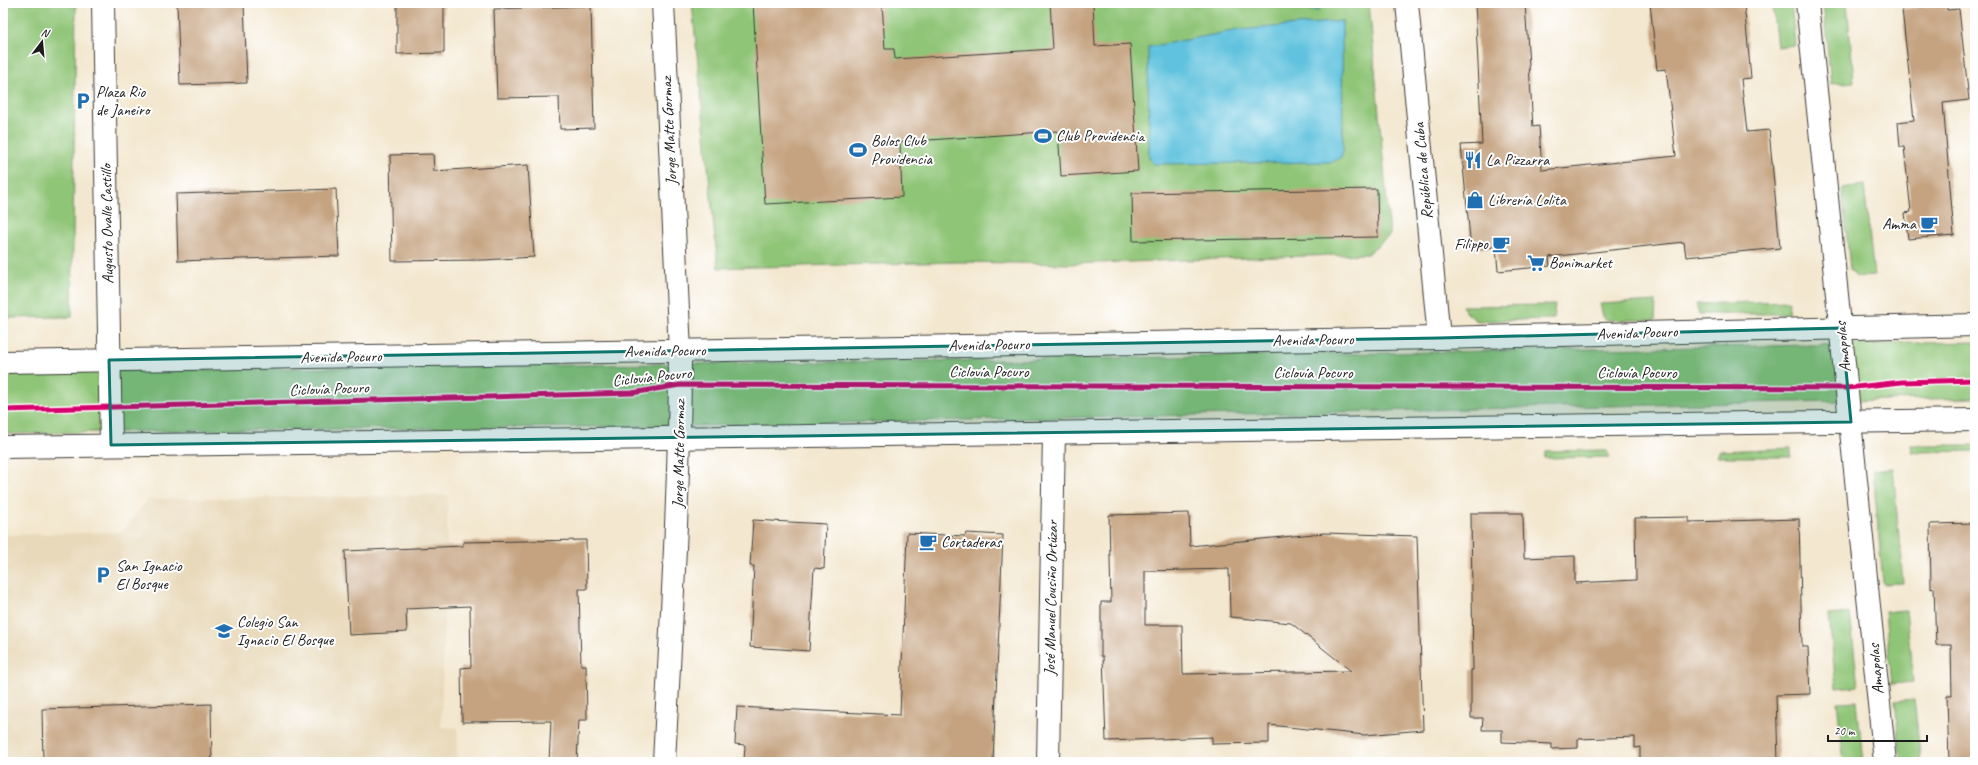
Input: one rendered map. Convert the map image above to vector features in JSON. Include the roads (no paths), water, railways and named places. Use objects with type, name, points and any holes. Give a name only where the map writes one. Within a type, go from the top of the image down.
[{"type":"street","name":"Augusto Ovalle Castillo","points":[[103,3],[111,445]]},
{"type":"street","name":"Jorge Matte Gormaz","points":[[663,3],[680,352],[680,438],[664,762]]},
{"type":"street","name":"República de Cuba","points":[[1407,3],[1439,338]]},
{"type":"street","name":"Amapolas","points":[[1807,3],[1842,328],[1885,762]]},
{"type":"street","name":"Avenida Pocuro","points":[[3,362],[680,352],[1439,338],[1975,325]]},
{"type":"street","points":[[3,447],[1975,420]]},
{"type":"street","name":"José Manuel Cousiño Ortúzar","points":[[1048,762],[1054,433]]},
{"type":"water","points":[[1265,3],[1317,3],[1319,11],[1265,5]]},
{"type":"water","name":"Club Providencia","points":[[1342,21],[1343,152],[1340,158],[1332,162],[1153,164],[1149,158],[1148,47],[1238,30]]},
{"type":"place","name":"Plaza Rio de Janeiro","points":[[83,101]]},
{"type":"place","name":"Club Providencia","points":[[1043,136]]},
{"type":"place","name":"Bolos Club Providencia","points":[[858,150]]},
{"type":"place","name":"La Pizzarra","points":[[1473,160]]},
{"type":"place","name":"Librería Lolita","points":[[1475,200]]},
{"type":"place","name":"Amma","points":[[1929,224]]},
{"type":"place","name":"Filippo","points":[[1501,244]]},
{"type":"place","name":"Bonimarket","points":[[1536,263]]},
{"type":"place","name":"Cortaderas","points":[[928,542]]},
{"type":"place","name":"San Ignacio El Bosque","points":[[103,575]]},
{"type":"place","name":"Colegio San Ignacio El Bosque","points":[[224,631]]}]
